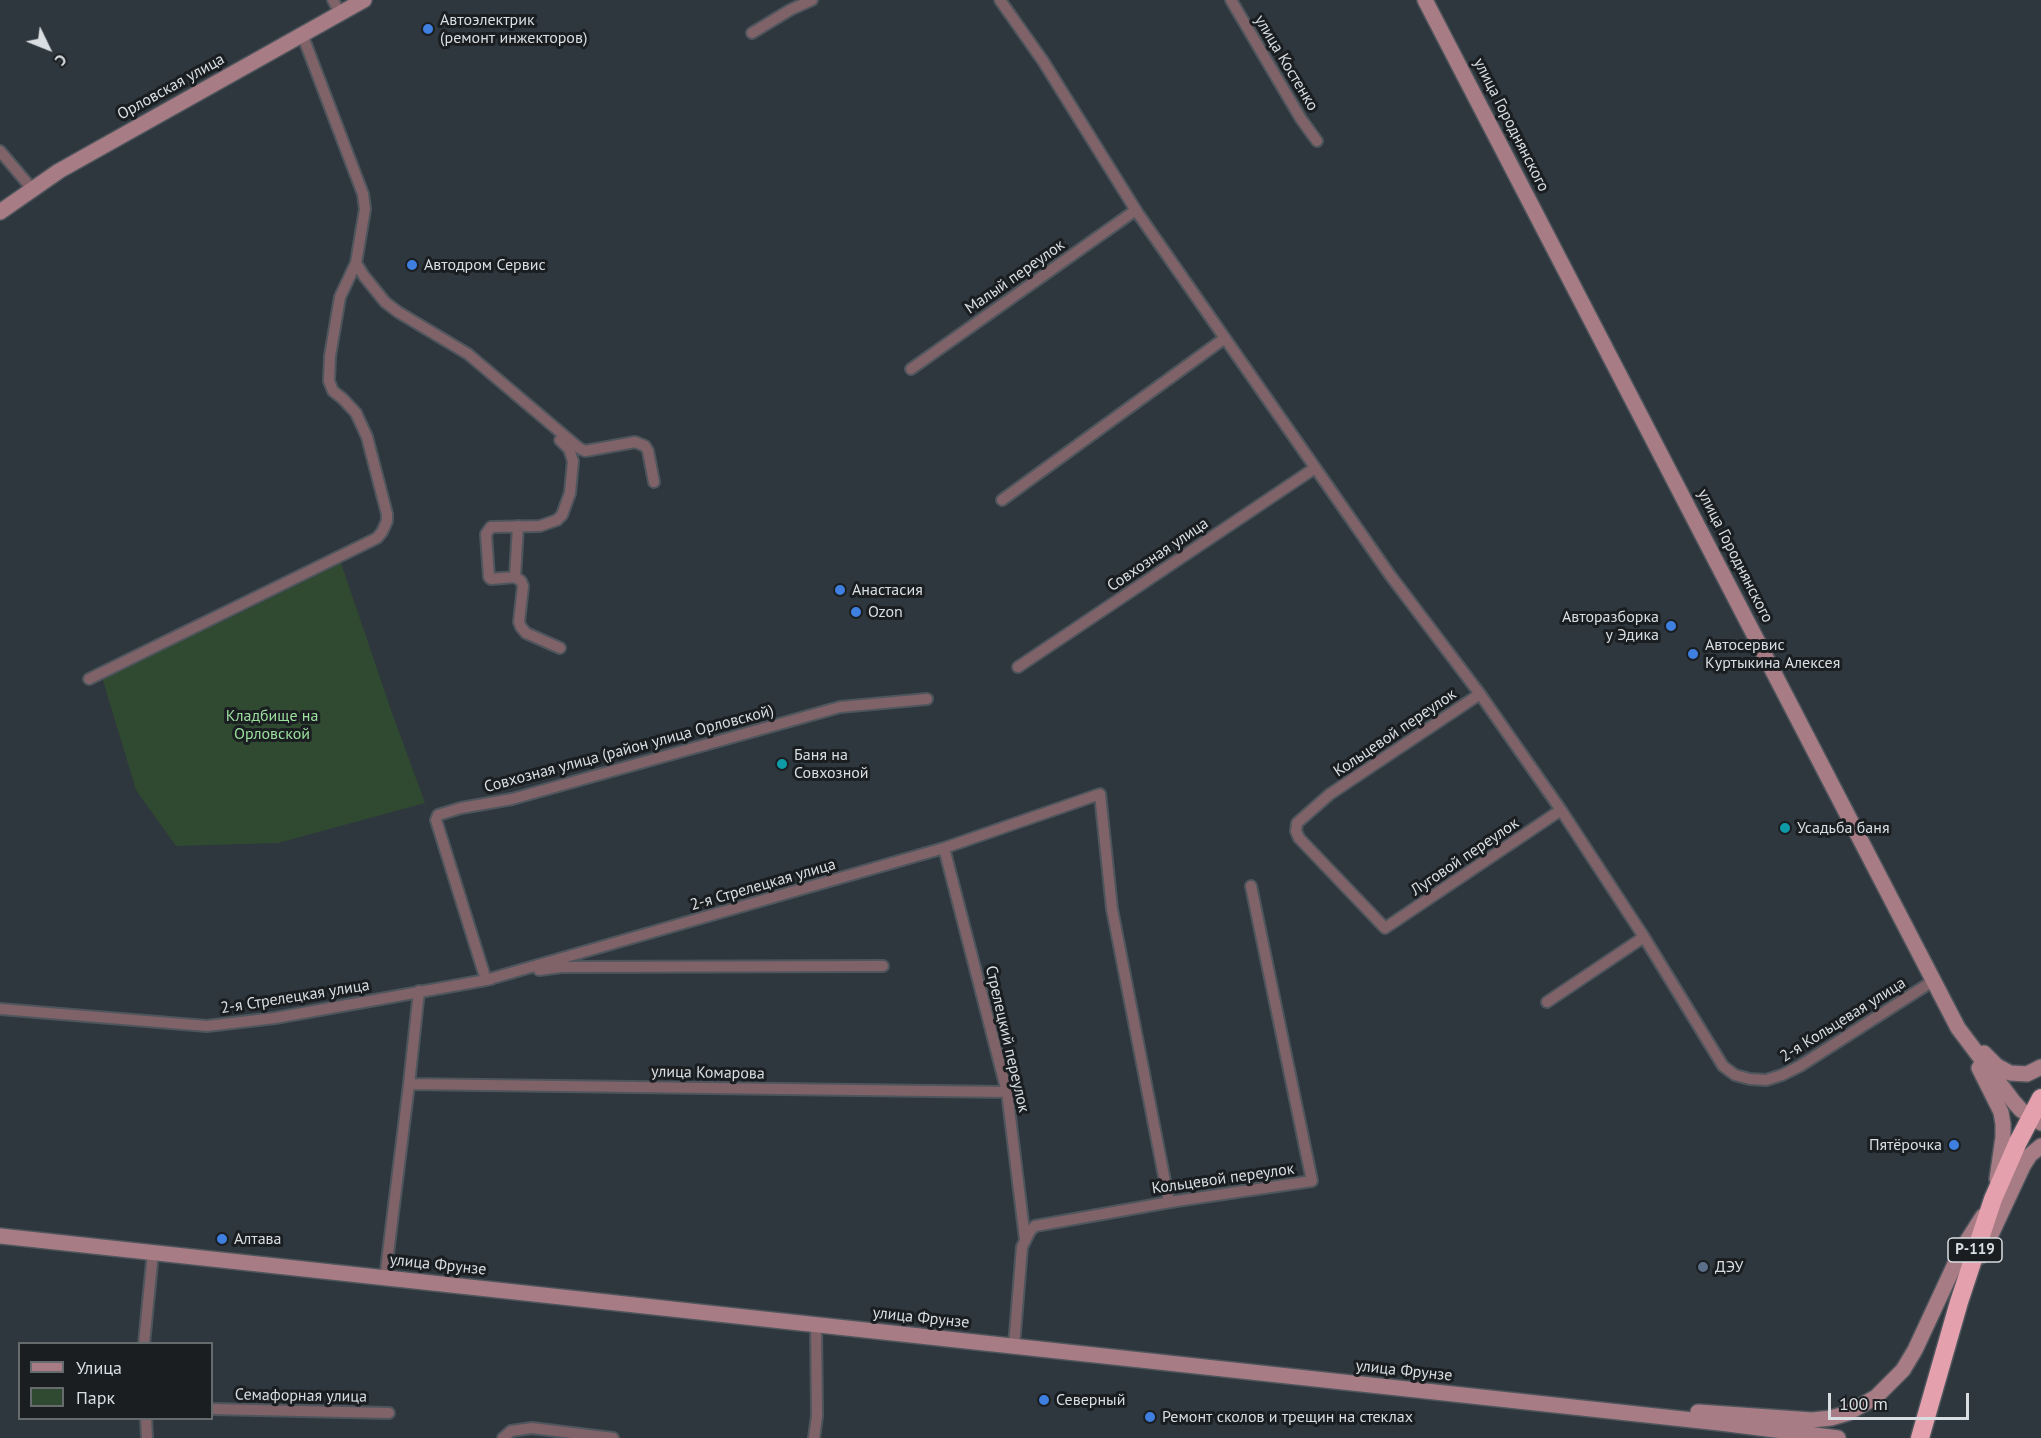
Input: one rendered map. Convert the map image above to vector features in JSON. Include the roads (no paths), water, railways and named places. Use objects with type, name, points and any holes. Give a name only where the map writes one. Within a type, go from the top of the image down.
[{"type":"highway","name":"Р-119","points":[[1920,1438],[1959,1302],[1994,1197],[2036,1120],[2041,1098]]},
{"type":"street","name":"Орловская улица","points":[[0,212],[59,171],[285,44],[308,36],[336,6],[364,0]]},
{"type":"street","points":[[752,33],[812,0]]},
{"type":"street","points":[[1000,0],[1043,61],[1136,210],[1390,574],[1480,694],[1561,810],[1644,937],[1546,1002]]},
{"type":"street","name":"улица Костенко","points":[[1231,0],[1301,119],[1317,141]]},
{"type":"street","name":"улица Городнянского","points":[[1425,0],[1958,1028],[2003,1089],[2021,1110],[2036,1120]]},
{"type":"street","points":[[89,679],[377,538],[386,526],[387,514],[368,437],[356,413],[333,391],[329,381],[330,356],[340,297],[356,263],[365,209],[363,194],[312,60],[308,36]]},
{"type":"street","points":[[285,44],[299,47],[312,60]]},
{"type":"street","points":[[0,151],[33,190]]},
{"type":"street","name":"Малый переулок","points":[[911,369],[1136,210]]},
{"type":"street","points":[[356,263],[385,302],[468,354],[555,429],[585,451]]},
{"type":"street","points":[[1002,500],[1225,338]]},
{"type":"street","points":[[555,429],[557,436],[569,449],[573,461],[570,493],[566,508],[560,518],[540,526],[494,526],[486,534],[489,577],[491,579],[515,577],[521,581],[523,586],[519,622],[521,627],[526,633],[560,648]]},
{"type":"street","points":[[573,461],[585,451],[635,442],[648,451],[654,482]]},
{"type":"street","name":"Совхозная улица","points":[[1018,667],[1315,468]]},
{"type":"street","points":[[515,577],[518,526]]},
{"type":"street","name":"Кольцевой переулок","points":[[1385,928],[1299,838],[1296,831],[1297,824],[1330,794],[1480,694]]},
{"type":"street","name":"Совхозная улица (район улица Орловской)","points":[[486,980],[436,820],[438,815],[461,808],[512,799],[840,707],[927,699]]},
{"type":"street","name":"2-я Стрелецкая улица","points":[[486,980],[944,848],[1100,794],[1112,909],[1169,1202]]},
{"type":"street","name":"Луговой переулок","points":[[1385,928],[1561,810]]},
{"type":"street","name":"Стрелецкий переулок","points":[[944,848],[1007,1092],[1025,1239]]},
{"type":"street","name":"Кольцевой переулок","points":[[1025,1239],[1032,1228],[1041,1224],[1312,1181],[1251,886]]},
{"type":"street","name":"2-я Кольцевая улица","points":[[1644,937],[1723,1066],[1735,1075],[1750,1079],[1766,1080],[1800,1066],[1933,981]]},
{"type":"street","name":"2-я Стрелецкая улица","points":[[0,1009],[207,1026],[275,1018],[561,967],[883,966]]},
{"type":"street","points":[[385,1278],[410,1084],[419,991]]},
{"type":"street","points":[[1958,1028],[1997,1066],[2010,1073],[2026,1074],[2041,1067]]},
{"type":"street","points":[[1768,1428],[1797,1420],[1831,1418],[1856,1410],[1876,1397],[1903,1370],[1915,1350],[1962,1249],[1994,1197],[2004,1137],[2003,1124],[1998,1107],[1958,1028]]},
{"type":"street","name":"улица Комарова","points":[[410,1084],[1007,1092]]},
{"type":"street","points":[[1959,1302],[2023,1166],[2030,1155],[2041,1146]]},
{"type":"street","name":"улица Фрунзе","points":[[0,1236],[1641,1414],[1719,1412],[1768,1428]]},
{"type":"street","points":[[1014,1346],[1022,1248],[1025,1239]]},
{"type":"street","points":[[144,1342],[153,1252]]},
{"type":"street","points":[[814,1438],[817,1416],[816,1324]]},
{"type":"street","name":"Семафорная улица","points":[[213,1409],[389,1413]]},
{"type":"street","points":[[137,1438],[147,1428]]},
{"type":"street","points":[[504,1438],[511,1431],[532,1428],[613,1438]]},
{"type":"street","points":[[1768,1428],[1838,1438]]},
{"type":"place","name":"Автоэлектрик (ремонт инжекторов)","points":[[428,29]]},
{"type":"place","name":"Автодром Сервис","points":[[412,265]]},
{"type":"place","name":"Анастасия","points":[[840,590]]},
{"type":"place","name":"Ozon","points":[[856,612]]},
{"type":"place","name":"Авторазборка у Эдика","points":[[1671,626]]},
{"type":"place","name":"Автосервис Куртыкина Алексея","points":[[1693,654]]},
{"type":"place","name":"Баня на Совхозной","points":[[782,764]]},
{"type":"place","name":"Усадьба баня","points":[[1785,828]]},
{"type":"place","name":"Пятёрочка","points":[[1954,1145]]},
{"type":"place","name":"Алтава","points":[[222,1239]]},
{"type":"place","name":"ДЭУ","points":[[1703,1267]]},
{"type":"place","name":"Северный","points":[[1044,1400]]},
{"type":"place","name":"Ремонт сколов и трещин на стеклах","points":[[1150,1417]]},
{"type":"park label","name":"Кладбище на Орловской","points":[[272,725]]}]
